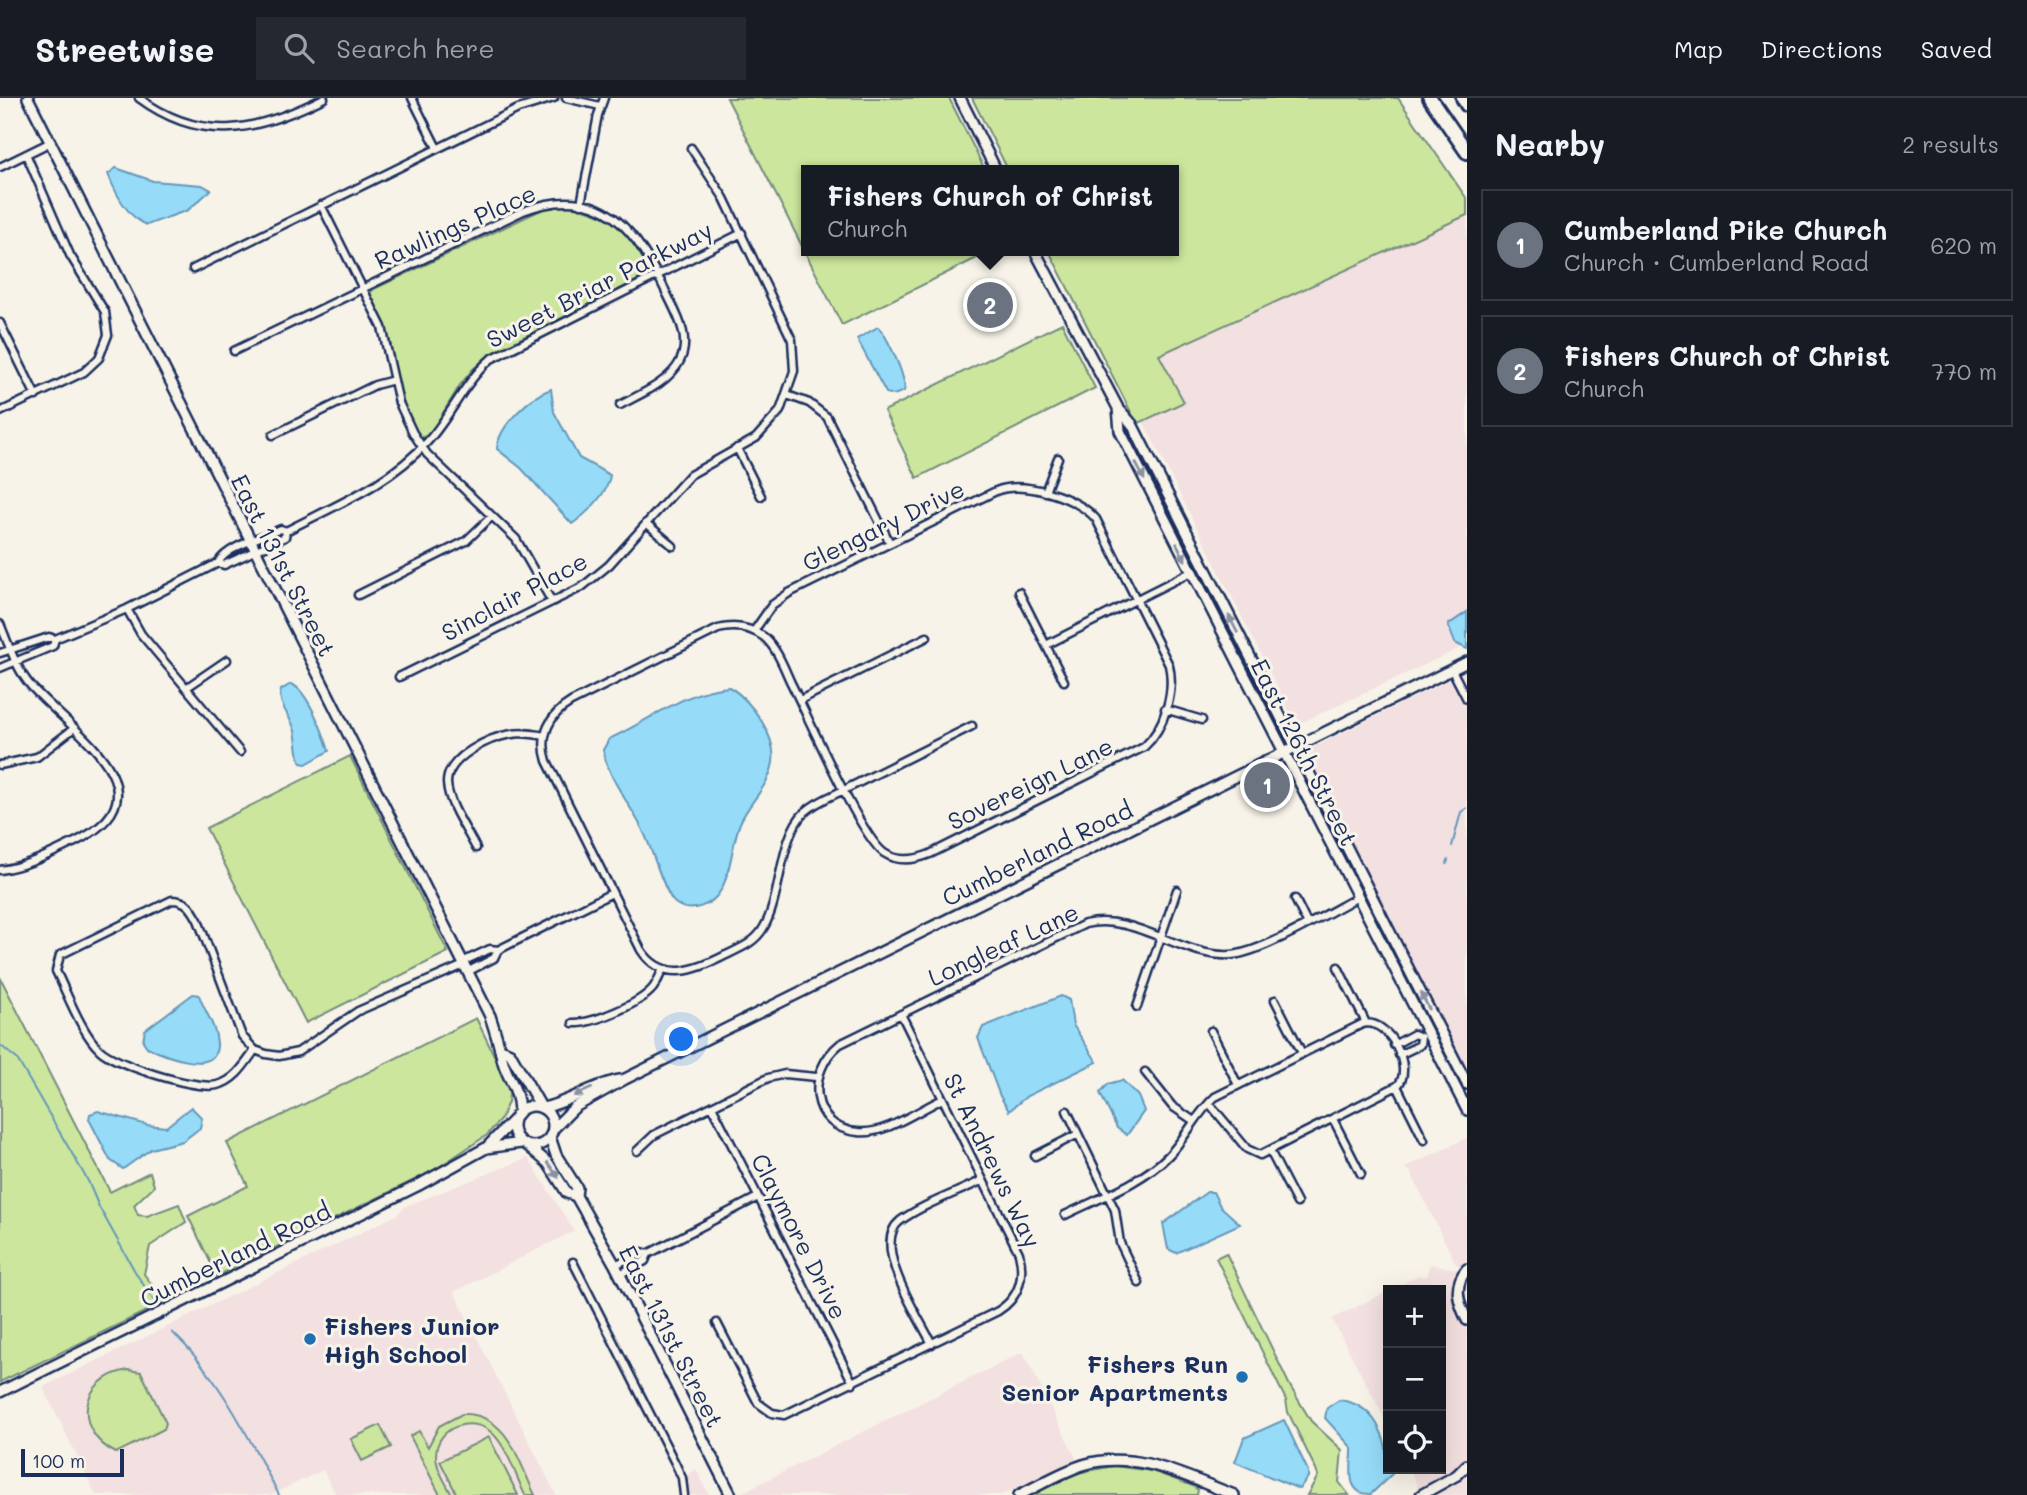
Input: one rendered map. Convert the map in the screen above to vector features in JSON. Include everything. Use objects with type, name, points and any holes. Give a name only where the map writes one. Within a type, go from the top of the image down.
[{"type":"highway","points":[[1430,98],[1467,152]]},
{"type":"highway","points":[[1462,98],[1467,105]]},
{"type":"main road","name":"East 131st Street","points":[[29,98],[464,966],[503,1050],[501,1057],[517,1088],[519,1111]]},
{"type":"main road","points":[[960,98],[994,165]]},
{"type":"main road","name":"East 126th Street","points":[[1038,256],[1118,408],[1132,424],[1467,1084]]},
{"type":"main road","name":"East 126th Street","points":[[1118,408],[1120,431],[1358,897],[1425,1036],[1467,1110]]},
{"type":"main road","name":"Cumberland Road","points":[[552,1133],[575,1107],[625,1079],[1467,662]]},
{"type":"main road","name":"East 131st Street","points":[[503,1050],[510,1053],[542,1108]]},
{"type":"main road","name":"Cumberland Road","points":[[542,1108],[562,1104],[605,1083],[625,1079]]},
{"type":"main road","points":[[528,1106],[542,1108],[552,1119],[552,1133],[539,1146],[524,1144],[513,1131],[513,1120],[519,1111],[528,1106]]},
{"type":"main road","name":"Cumberland Road","points":[[0,1392],[417,1186],[486,1148],[513,1120]]},
{"type":"main road","name":"East 131st Street","points":[[552,1133],[556,1155],[577,1188],[576,1196],[617,1270],[731,1495]]},
{"type":"main road","name":"East 131st Street","points":[[524,1144],[548,1163],[567,1193],[576,1196]]},
{"type":"main road","name":"Cumberland Road","points":[[486,1148],[524,1144]]},
{"type":"main road","points":[[1467,1269],[1460,1279],[1458,1292],[1467,1320]]},
{"type":"main road","points":[[1019,1495],[1084,1465],[1119,1459],[1147,1463],[1234,1495]]},
{"type":"main road","points":[[1421,1495],[1457,1475],[1467,1465]]},
{"type":"street","points":[[139,98],[164,114],[190,124],[235,129],[267,124],[324,98]]},
{"type":"street","points":[[412,98],[437,148]]},
{"type":"street","points":[[193,269],[526,105],[554,98]]},
{"type":"street","points":[[566,98],[600,106]]},
{"type":"street","points":[[581,204],[600,106],[604,98]]},
{"type":"street","points":[[0,167],[51,142]]},
{"type":"street","points":[[691,148],[724,198],[792,340],[794,371],[788,395],[809,403],[827,417],[890,543]]},
{"type":"street","points":[[0,412],[36,396],[95,363],[107,342],[109,326],[105,312],[69,255],[26,155]]},
{"type":"street","name":"Rawlings Place","points":[[233,351],[523,211],[544,204],[581,204],[605,212],[624,224],[641,244],[682,324],[683,351],[668,376],[620,405]]},
{"type":"street","points":[[321,205],[385,335],[405,418],[422,448],[525,550],[552,602]]},
{"type":"street","name":"Sweet Briar Parkway","points":[[0,653],[49,637],[55,639],[127,609],[218,563],[221,557],[253,547],[281,529],[286,531],[388,477],[422,448],[478,371],[491,359],[742,233]]},
{"type":"street","points":[[0,323],[36,396]]},
{"type":"street","points":[[273,435],[375,384],[394,380]]},
{"type":"street","name":"Sinclair Place","points":[[399,677],[552,602],[601,573],[696,470],[765,430],[788,395]]},
{"type":"street","points":[[737,448],[761,496]]},
{"type":"street","points":[[1045,492],[1058,458]]},
{"type":"street","name":"Glengary Drive","points":[[754,631],[768,609],[780,598],[1004,488],[1018,485],[1045,492],[1091,512],[1136,599]]},
{"type":"street","points":[[358,595],[461,544],[492,516]]},
{"type":"street","points":[[646,523],[673,546]]},
{"type":"street","points":[[1045,645],[1191,572]]},
{"type":"street","points":[[1019,592],[1063,681]]},
{"type":"street","name":"Sovereign Lane","points":[[845,790],[873,843],[891,856],[913,860],[1138,751],[1157,731],[1172,685],[1168,665],[1136,599]]},
{"type":"street","points":[[127,609],[141,634],[240,752]]},
{"type":"street","points":[[0,624],[16,663],[30,685],[113,771],[118,793],[114,811],[96,832],[32,863],[0,870]]},
{"type":"street","points":[[845,790],[771,644],[754,631],[733,626],[718,629],[571,702],[551,719],[545,736],[547,761],[644,955],[663,969],[693,971],[757,937],[769,915],[798,821],[814,805],[845,790],[972,726]]},
{"type":"street","points":[[800,700],[927,636]]},
{"type":"street","name":"Sweet Briar Parkway","points":[[0,668],[53,646],[55,639]]},
{"type":"street","points":[[186,688],[227,660]]},
{"type":"street","points":[[1452,670],[1467,699]]},
{"type":"street","points":[[1165,709],[1202,720]]},
{"type":"street","points":[[0,765],[37,757],[74,729]]},
{"type":"street","points":[[476,848],[449,792],[450,770],[462,757],[504,735],[519,733],[545,736]]},
{"type":"street","points":[[1137,1007],[1177,890]]},
{"type":"street","points":[[464,966],[490,949],[498,950],[612,893]]},
{"type":"street","name":"Longleaf Lane","points":[[816,1077],[826,1057],[840,1044],[1085,924],[1108,922],[1229,955],[1254,948],[1358,897]]},
{"type":"street","points":[[1295,899],[1307,923]]},
{"type":"street","points":[[255,1050],[232,1078],[217,1085],[197,1086],[109,1057],[92,1042],[56,971],[56,962],[60,955],[172,900],[180,900],[190,906],[198,920],[237,1027],[255,1050],[279,1056],[298,1052],[358,1011],[464,966],[494,958],[498,950]]},
{"type":"street","points":[[1338,967],[1366,1023]]},
{"type":"street","points":[[573,1023],[593,1021],[643,996],[652,989],[663,969]]},
{"type":"street","points":[[1275,999],[1302,1054]]},
{"type":"street","name":"St Andrews Way","points":[[716,1323],[762,1408],[772,1413],[790,1414],[1006,1306],[1021,1280],[1019,1253],[901,1014]]},
{"type":"street","points":[[1065,1215],[1142,1176],[1166,1158],[1209,1103],[1238,1085],[1366,1023],[1381,1024],[1405,1071],[1397,1086],[1261,1155],[1251,1152],[1209,1103]]},
{"type":"street","points":[[1399,1055],[1420,1045],[1425,1036],[1438,1029]]},
{"type":"street","points":[[1211,1031],[1238,1085]]},
{"type":"street","points":[[1394,1045],[1414,1034],[1425,1036]]},
{"type":"street","points":[[1145,1072],[1172,1106],[1194,1121]]},
{"type":"street","points":[[637,1152],[654,1135],[776,1076],[792,1074],[816,1077],[818,1099],[826,1115],[838,1125],[859,1132],[878,1130],[943,1098]]},
{"type":"street","points":[[1397,1086],[1424,1140]]},
{"type":"street","name":"Claymore Drive","points":[[712,1106],[853,1383]]},
{"type":"street","points":[[1067,1111],[1108,1194],[1126,1258],[1139,1283]]},
{"type":"street","points":[[1333,1119],[1360,1174]]},
{"type":"street","points":[[1035,1156],[1078,1134]]},
{"type":"street","points":[[1270,1151],[1297,1203]]},
{"type":"street","points":[[932,1344],[890,1257],[890,1236],[901,1220],[983,1180]]},
{"type":"street","points":[[617,1270],[642,1252],[649,1254],[758,1197]]},
{"type":"street","points":[[573,1262],[675,1463],[682,1478],[684,1495]]},
{"type":"street","points":[[1204,1495],[1207,1485]]},
{"type":"shaded area","points":[[1467,215],[1467,645],[1300,723],[1292,716],[1143,421],[1184,402],[1159,355]]},
{"type":"shaded area","points":[[1467,671],[1467,1076],[1306,761],[1306,751]]},
{"type":"shaded area","points":[[1467,1138],[1467,1260],[1461,1266],[1456,1264],[1410,1171],[1405,1168]]},
{"type":"shaded area","name":"Fishers Junior High School","points":[[528,1158],[574,1231],[454,1292],[556,1495],[336,1495],[323,1470],[271,1495],[96,1495],[43,1387],[397,1215],[406,1206]]},
{"type":"shaded area","points":[[1430,1264],[1467,1271],[1467,1495],[1421,1495],[1412,1474],[1446,1474],[1446,1285],[1399,1285],[1419,1275],[1426,1277]]},
{"type":"shaded area","points":[[1383,1294],[1383,1416],[1332,1319]]},
{"type":"shaded area","points":[[1023,1352],[1077,1460],[1002,1495],[737,1495]]},
{"type":"shaded area","points":[[696,1469],[709,1495],[687,1495],[685,1477]]},
{"type":"green space","points":[[727,98],[949,98],[982,165],[801,165],[801,244]]},
{"type":"green space","points":[[972,98],[1398,98],[1467,199],[1467,215],[1159,355],[1184,402],[1137,424],[1052,256],[1179,256],[1179,165],[1006,165]]},
{"type":"green space","points":[[565,205],[607,218],[619,226],[638,245],[652,273],[494,352],[473,369],[430,434],[421,438],[413,428],[402,402],[385,329],[370,293],[543,209]]},
{"type":"green space","points":[[807,256],[981,256],[842,325]]},
{"type":"green space","points":[[1062,323],[1095,388],[917,478],[884,411]]},
{"type":"green space","points":[[350,756],[448,952],[306,1023],[206,828]]},
{"type":"green space","points":[[0,977],[110,1192],[150,1172],[154,1186],[134,1205],[138,1215],[147,1216],[179,1204],[186,1222],[150,1246],[144,1274],[165,1302],[0,1382]]},
{"type":"green space","points":[[476,1018],[510,1088],[501,1119],[487,1135],[433,1171],[217,1276],[188,1216],[248,1186],[227,1143]]},
{"type":"green space","points":[[1226,1253],[1290,1386],[1311,1421],[1342,1450],[1339,1482],[1349,1495],[1307,1495],[1318,1476],[1316,1470],[1288,1412],[1286,1400],[1216,1258]]},
{"type":"green space","points":[[128,1370],[141,1372],[166,1423],[164,1429],[116,1453],[92,1432],[87,1406],[99,1383]]},
{"type":"green space","points":[[462,1414],[490,1421],[501,1430],[517,1454],[535,1495],[525,1495],[507,1454],[492,1433],[484,1428],[466,1424],[449,1431],[438,1445],[438,1465],[452,1495],[440,1495],[410,1436],[419,1431],[428,1447],[439,1426]]},
{"type":"green space","points":[[380,1425],[391,1447],[362,1461],[351,1439]]},
{"type":"green space","points":[[489,1437],[518,1495],[457,1495],[440,1461]]},
{"type":"green space","points":[[1114,1466],[1152,1471],[1193,1486],[1198,1490],[1197,1495],[1032,1495],[1077,1473]]},
{"type":"water","points":[[116,168],[153,181],[202,185],[211,190],[188,210],[147,225],[128,211],[118,196],[108,174]]},
{"type":"water","points":[[878,327],[891,348],[903,378],[904,391],[894,395],[886,393],[857,339]]},
{"type":"water","points":[[551,389],[554,412],[579,458],[610,475],[601,496],[572,524],[521,468],[497,449],[503,431],[517,413],[534,398]]},
{"type":"water","points":[[1467,612],[1467,649],[1455,643],[1448,625]]},
{"type":"water","points":[[291,684],[309,703],[329,751],[306,764],[301,763],[294,728],[280,695],[281,690]]},
{"type":"water","points":[[729,687],[746,701],[762,721],[772,745],[772,767],[766,782],[740,823],[721,890],[713,900],[701,907],[681,907],[667,891],[640,824],[610,773],[603,750],[609,739],[682,700],[713,689]]},
{"type":"water","points":[[193,994],[199,995],[214,1030],[217,1043],[215,1054],[209,1060],[189,1061],[147,1047],[143,1041],[145,1030]]},
{"type":"water","points":[[1061,996],[1069,1000],[1073,1025],[1097,1062],[1027,1096],[1009,1111],[1000,1096],[978,1038],[983,1027]]},
{"type":"water","points":[[1122,1080],[1138,1096],[1144,1111],[1127,1135],[1117,1128],[1100,1093],[1108,1084]]},
{"type":"water","points":[[191,1107],[202,1118],[200,1128],[183,1141],[151,1149],[123,1169],[110,1160],[89,1119],[90,1114],[98,1111],[147,1125],[166,1127]]},
{"type":"water","points":[[1207,1192],[1213,1192],[1220,1206],[1240,1224],[1176,1253],[1168,1249],[1163,1224]]},
{"type":"water","points":[[1339,1400],[1351,1403],[1362,1408],[1377,1424],[1383,1438],[1383,1474],[1392,1474],[1371,1494],[1362,1493],[1353,1484],[1352,1448],[1325,1418],[1327,1408]]},
{"type":"water","points":[[1284,1420],[1308,1471],[1308,1477],[1299,1489],[1235,1462],[1244,1438]]},
{"type":"waterway","points":[[1452,846],[1461,812],[1467,808]]},
{"type":"waterway","points":[[1447,864],[1448,860]]},
{"type":"waterway","points":[[0,1045],[17,1059],[88,1181],[99,1207],[137,1275],[157,1305]]},
{"type":"waterway","points":[[172,1332],[219,1388],[279,1495]]},
{"type":"place","name":"Fishers Church of Christ","points":[[990,305]]},
{"type":"place","name":"Cumberland Pike Church","points":[[1267,785]]},
{"type":"place","name":"Fishers Junior High School","points":[[310,1339]]},
{"type":"place","name":"Fishers Run Senior Apartments","points":[[1242,1377]]}]
